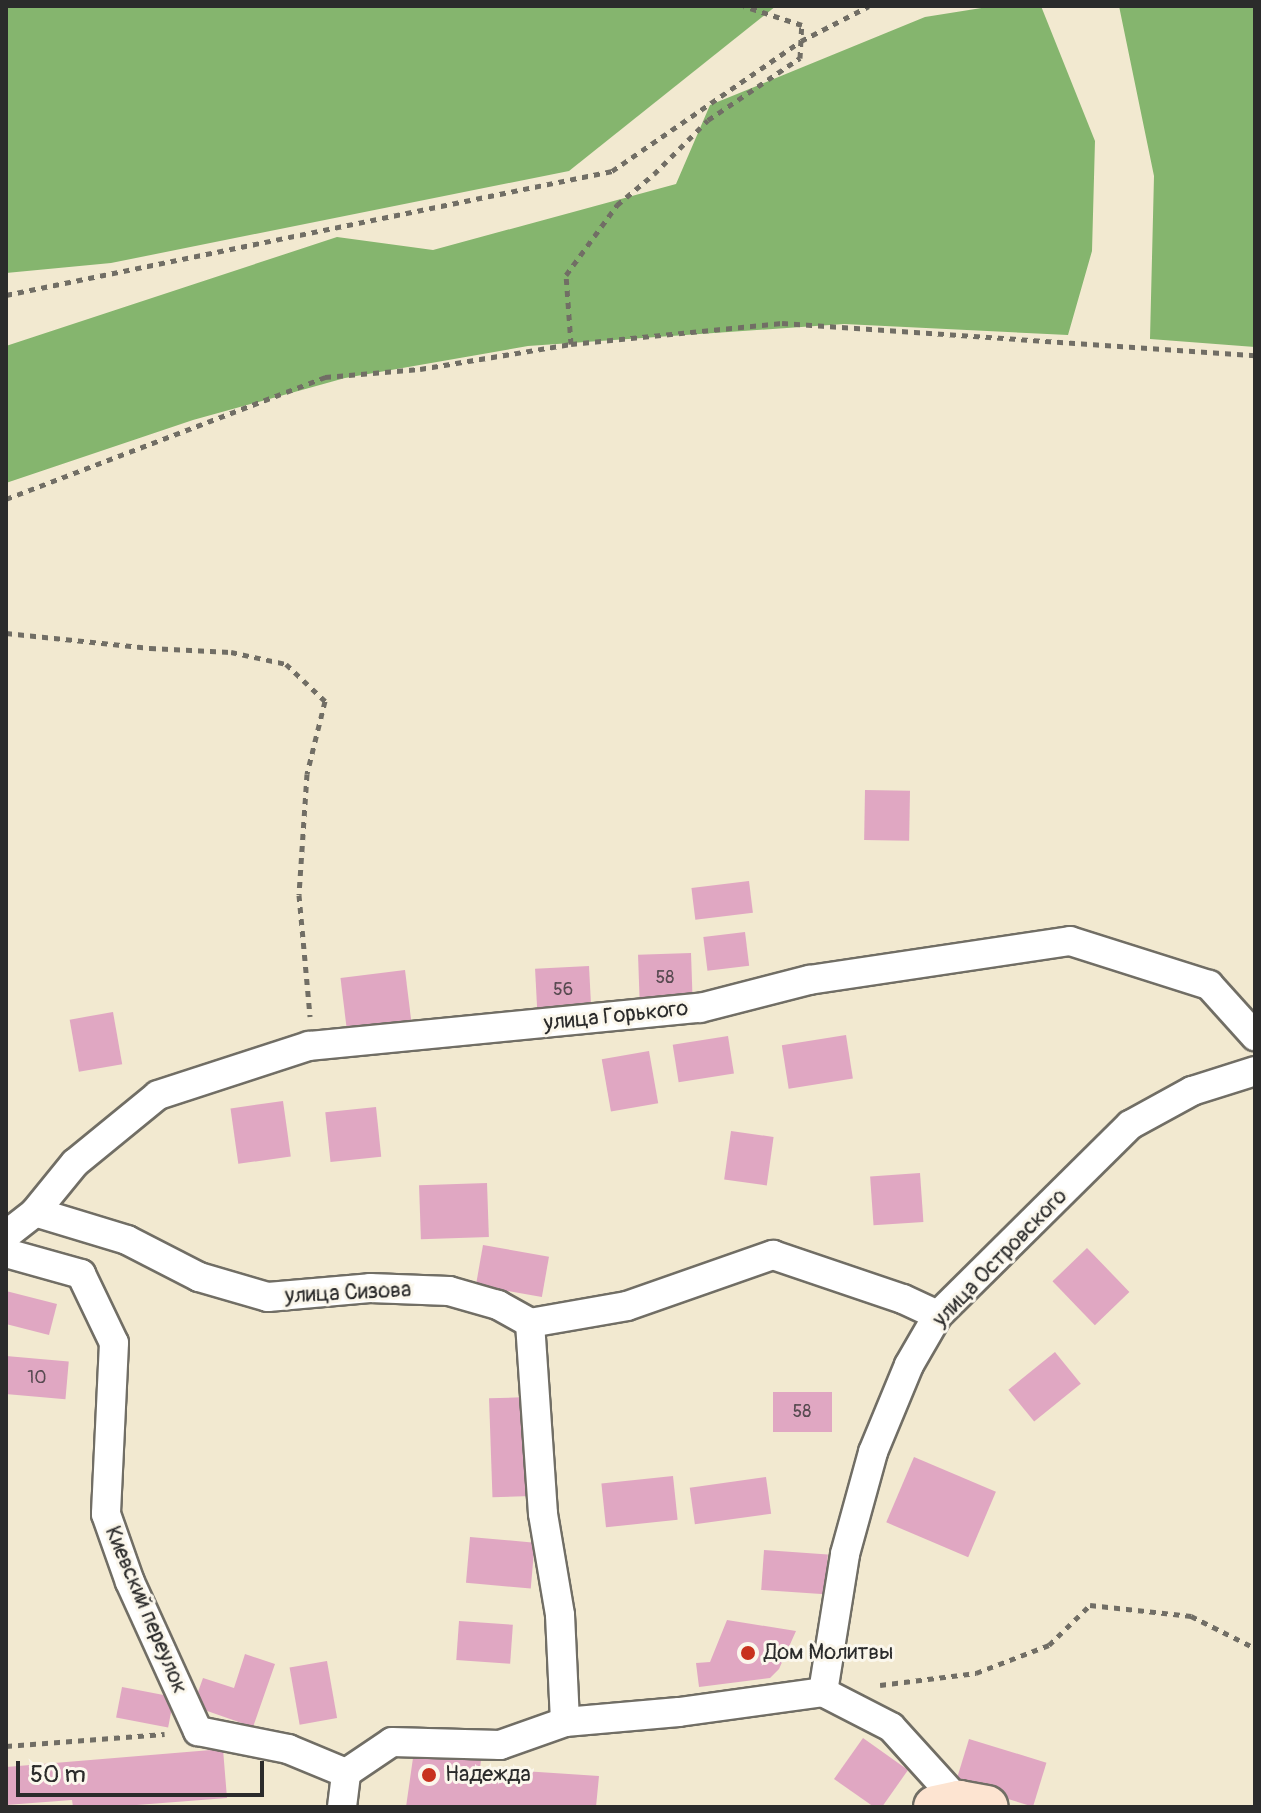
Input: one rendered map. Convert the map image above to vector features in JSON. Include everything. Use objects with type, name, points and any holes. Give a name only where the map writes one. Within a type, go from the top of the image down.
[{"type":"street","name":"улица Горького","points":[[6,1235],[35,1212],[75,1163],[158,1095],[309,1046],[700,1008],[809,980],[1070,941],[1209,985],[1255,1036]]},
{"type":"street","name":"улица Островского","points":[[823,1692],[845,1554],[873,1452],[909,1365],[938,1315],[1130,1125],[1192,1091],[1255,1071]]},
{"type":"street","name":"улица Сизова","points":[[35,1212],[127,1240],[199,1277],[268,1297],[370,1288],[449,1291],[498,1305],[530,1323]]},
{"type":"street","name":"Киевский переулок","points":[[6,1253],[81,1274],[114,1343],[106,1514],[130,1582],[198,1731]]},
{"type":"street","points":[[565,1722],[560,1615],[543,1514],[530,1323],[627,1306],[773,1255],[903,1299],[938,1315]]},
{"type":"street","points":[[342,1807],[346,1773],[392,1742],[500,1745],[565,1722],[679,1712],[823,1692],[891,1727],[960,1805]]},
{"type":"street","points":[[198,1731],[288,1749],[346,1773]]},
{"type":"path","points":[[571,344],[566,275],[617,205],[654,174],[708,120],[800,58],[802,25],[744,6]]},
{"type":"path","points":[[6,295],[612,171],[801,41],[869,6]]},
{"type":"path","points":[[6,499],[325,377],[420,369],[571,344],[782,323],[1255,355]]},
{"type":"path","points":[[6,633],[150,648],[231,652],[286,664],[325,701],[307,774],[299,895],[311,1013],[309,1046]]},
{"type":"path","points":[[823,1692],[976,1673],[1049,1645],[1090,1605],[1191,1616],[1255,1648]]},
{"type":"path","points":[[6,1746],[198,1731]]},
{"type":"green space","points":[[6,6],[776,6],[569,171],[111,263],[6,273]]},
{"type":"green space","points":[[994,6],[1041,6],[1095,141],[1092,251],[1068,335],[844,324],[528,346],[345,378],[193,420],[6,483],[6,346],[337,237],[433,250],[676,184],[710,105],[925,17]]},
{"type":"green space","points":[[1119,6],[1255,6],[1255,347],[1150,339],[1154,176]]},
{"type":"building","points":[[865,790],[910,791],[909,841],[864,840]]},
{"type":"building","points":[[749,881],[753,913],[695,920],[691,888]]},
{"type":"building","points":[[745,932],[749,966],[707,971],[703,937]]},
{"type":"building","points":[[691,953],[693,1000],[640,1002],[638,955]]},
{"type":"building","points":[[589,966],[591,1011],[537,1014],[535,969]]},
{"type":"building","points":[[405,970],[412,1026],[347,1034],[340,978]]},
{"type":"building","points":[[113,1012],[122,1064],[79,1072],[70,1020]]},
{"type":"building","points":[[846,1035],[853,1078],[789,1089],[782,1045]]},
{"type":"building","points":[[728,1036],[734,1074],[679,1082],[673,1045]]},
{"type":"building","points":[[649,1051],[658,1103],[611,1112],[602,1059]]},
{"type":"building","points":[[283,1101],[291,1156],[238,1164],[231,1108]]},
{"type":"building","points":[[376,1107],[381,1157],[331,1162],[325,1112]]},
{"type":"building","points":[[731,1131],[774,1137],[767,1186],[724,1180]]},
{"type":"building","points":[[920,1173],[923,1222],[874,1225],[870,1176]]},
{"type":"building","points":[[487,1183],[489,1237],[421,1239],[419,1185]]},
{"type":"building","points":[[483,1245],[549,1257],[542,1297],[476,1285]]},
{"type":"building","points":[[1087,1248],[1129,1292],[1095,1325],[1052,1281]]},
{"type":"building","points":[[6,1291],[57,1304],[49,1335],[6,1324]]},
{"type":"building","points":[[1055,1352],[1081,1384],[1034,1422],[1008,1390]]},
{"type":"building","points":[[6,1356],[69,1361],[65,1399],[6,1394]]},
{"type":"building","points":[[773,1392],[832,1392],[832,1432],[773,1432]]},
{"type":"building","points":[[528,1397],[531,1496],[492,1497],[489,1398]]},
{"type":"building","points":[[914,1457],[996,1492],[968,1557],[886,1522]]},
{"type":"building","points":[[673,1476],[678,1520],[606,1527],[601,1484]]},
{"type":"building","points":[[766,1477],[771,1514],[695,1524],[690,1488]]},
{"type":"building","points":[[470,1537],[535,1543],[531,1588],[466,1583]]},
{"type":"building","points":[[764,1550],[828,1554],[825,1594],[761,1590]]},
{"type":"building","points":[[727,1620],[796,1631],[779,1669],[770,1678],[699,1687],[696,1663],[710,1662]]},
{"type":"building","points":[[459,1621],[513,1625],[510,1664],[456,1660]]},
{"type":"building","points":[[245,1654],[275,1664],[253,1727],[193,1706],[203,1678],[234,1688]]},
{"type":"building","points":[[327,1661],[337,1718],[300,1725],[290,1668]]},
{"type":"building","points":[[122,1687],[174,1697],[168,1728],[116,1717]]},
{"type":"building","points":[[863,1738],[908,1770],[882,1807],[874,1807],[834,1779]]},
{"type":"building","points":[[969,1739],[1046,1763],[1033,1807],[956,1783]]},
{"type":"building","points":[[223,1749],[227,1798],[111,1807],[73,1807],[72,1800],[6,1805],[6,1767]]},
{"type":"building","points":[[414,1751],[481,1760],[480,1768],[599,1776],[596,1807],[406,1807]]},
{"type":"place","name":"Дом Молитвы","points":[[748,1653]]},
{"type":"place","name":"Надежда","points":[[429,1775]]}]
